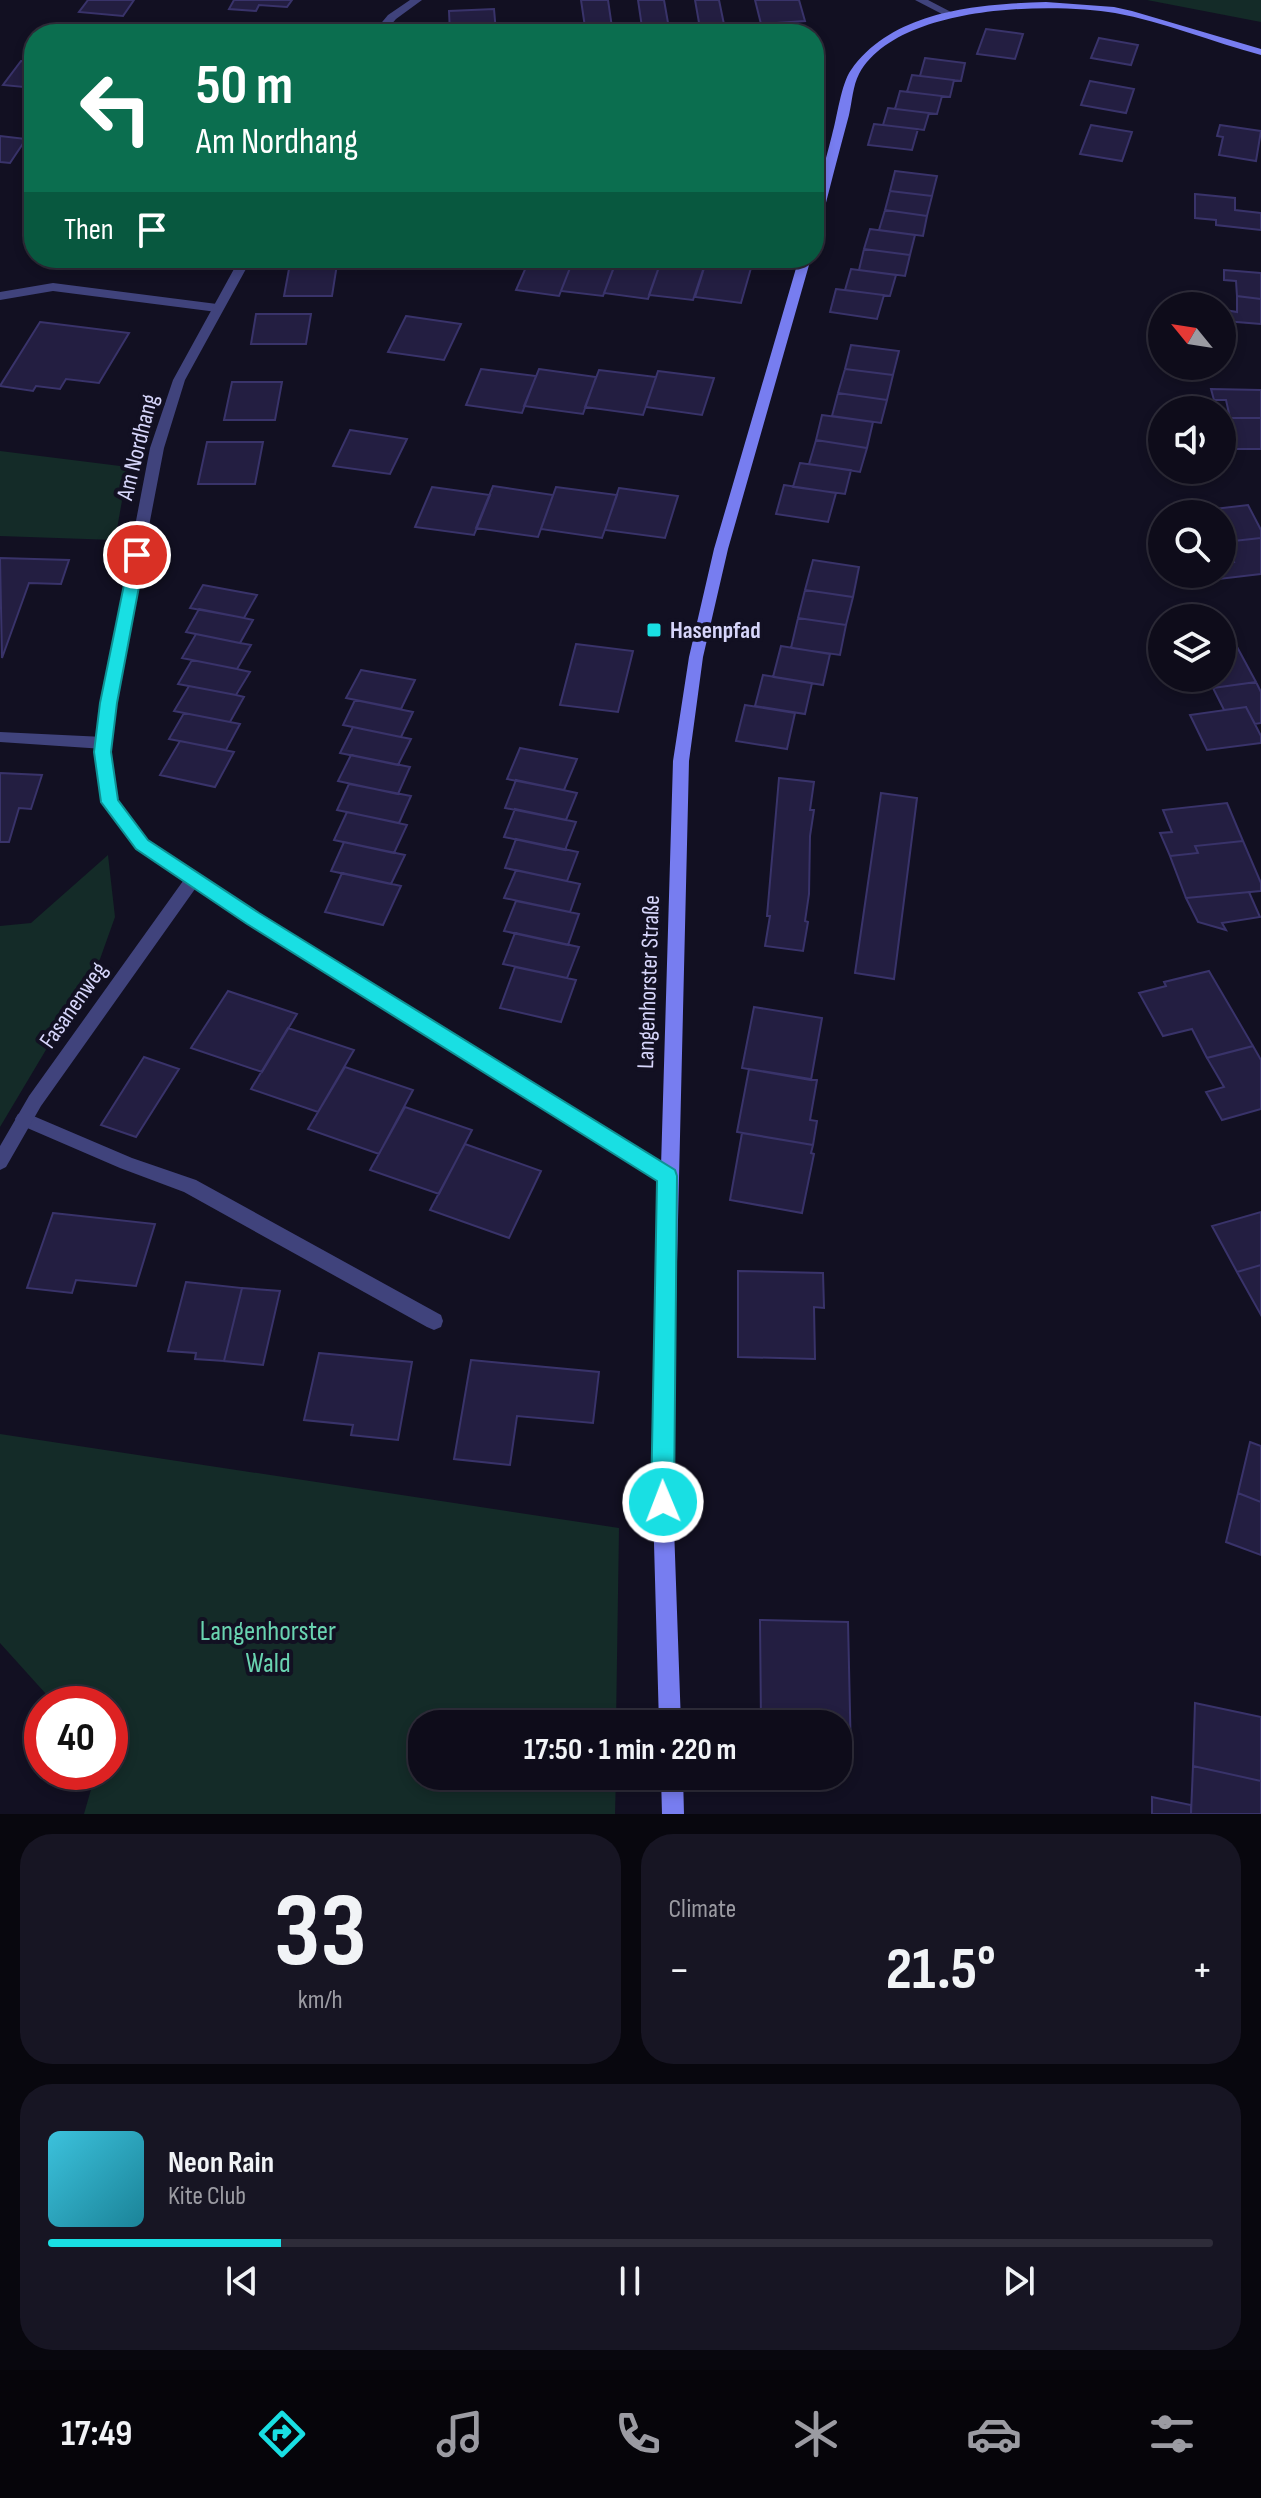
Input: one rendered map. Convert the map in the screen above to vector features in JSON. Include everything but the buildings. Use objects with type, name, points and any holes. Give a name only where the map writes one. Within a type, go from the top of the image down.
[{"type":"street","points":[[386,24],[417,0]]},
{"type":"street","points":[[920,0],[946,12]]},
{"type":"street","points":[[824,188],[854,73],[865,55],[888,39],[946,12],[1023,3],[1085,6],[1116,10],[1261,52]]},
{"type":"street","name":"Am Nordhang","points":[[240,268],[179,380],[157,448],[108,703],[104,743],[110,802],[142,845],[193,880],[667,1176]]},
{"type":"street","name":"Langenhorster Straße","points":[[670,1710],[662,1471],[667,1176],[681,761],[696,657],[721,549],[802,268]]},
{"type":"street","points":[[0,296],[53,287],[217,308]]},
{"type":"street","points":[[0,737],[104,743]]},
{"type":"street","name":"Fasanenweg","points":[[0,1162],[24,1119],[193,880]]},
{"type":"street","points":[[24,1119],[82,1146],[190,1186],[434,1321]]},
{"type":"street","points":[[672,1790],[673,1814]]},
{"type":"green space","points":[[1147,0],[1261,0],[1261,22]]},
{"type":"green space","points":[[0,451],[128,467],[115,540],[0,536]]},
{"type":"green space","points":[[108,855],[115,917],[100,959],[0,1127],[0,926],[31,923]]},
{"type":"green space","name":"Langenhorster Wald","points":[[0,1434],[619,1528],[616,1710],[408,1710],[408,1790],[616,1790],[615,1814],[84,1814],[91,1790],[128,1790],[128,1686],[39,1686],[0,1643]]},
{"type":"place","name":"Hasenpfad","points":[[654,630]]},
{"type":"route","points":[[137,555],[108,703],[103,752],[110,802],[142,845],[587,1129],[667,1176],[663,1502]]}]
